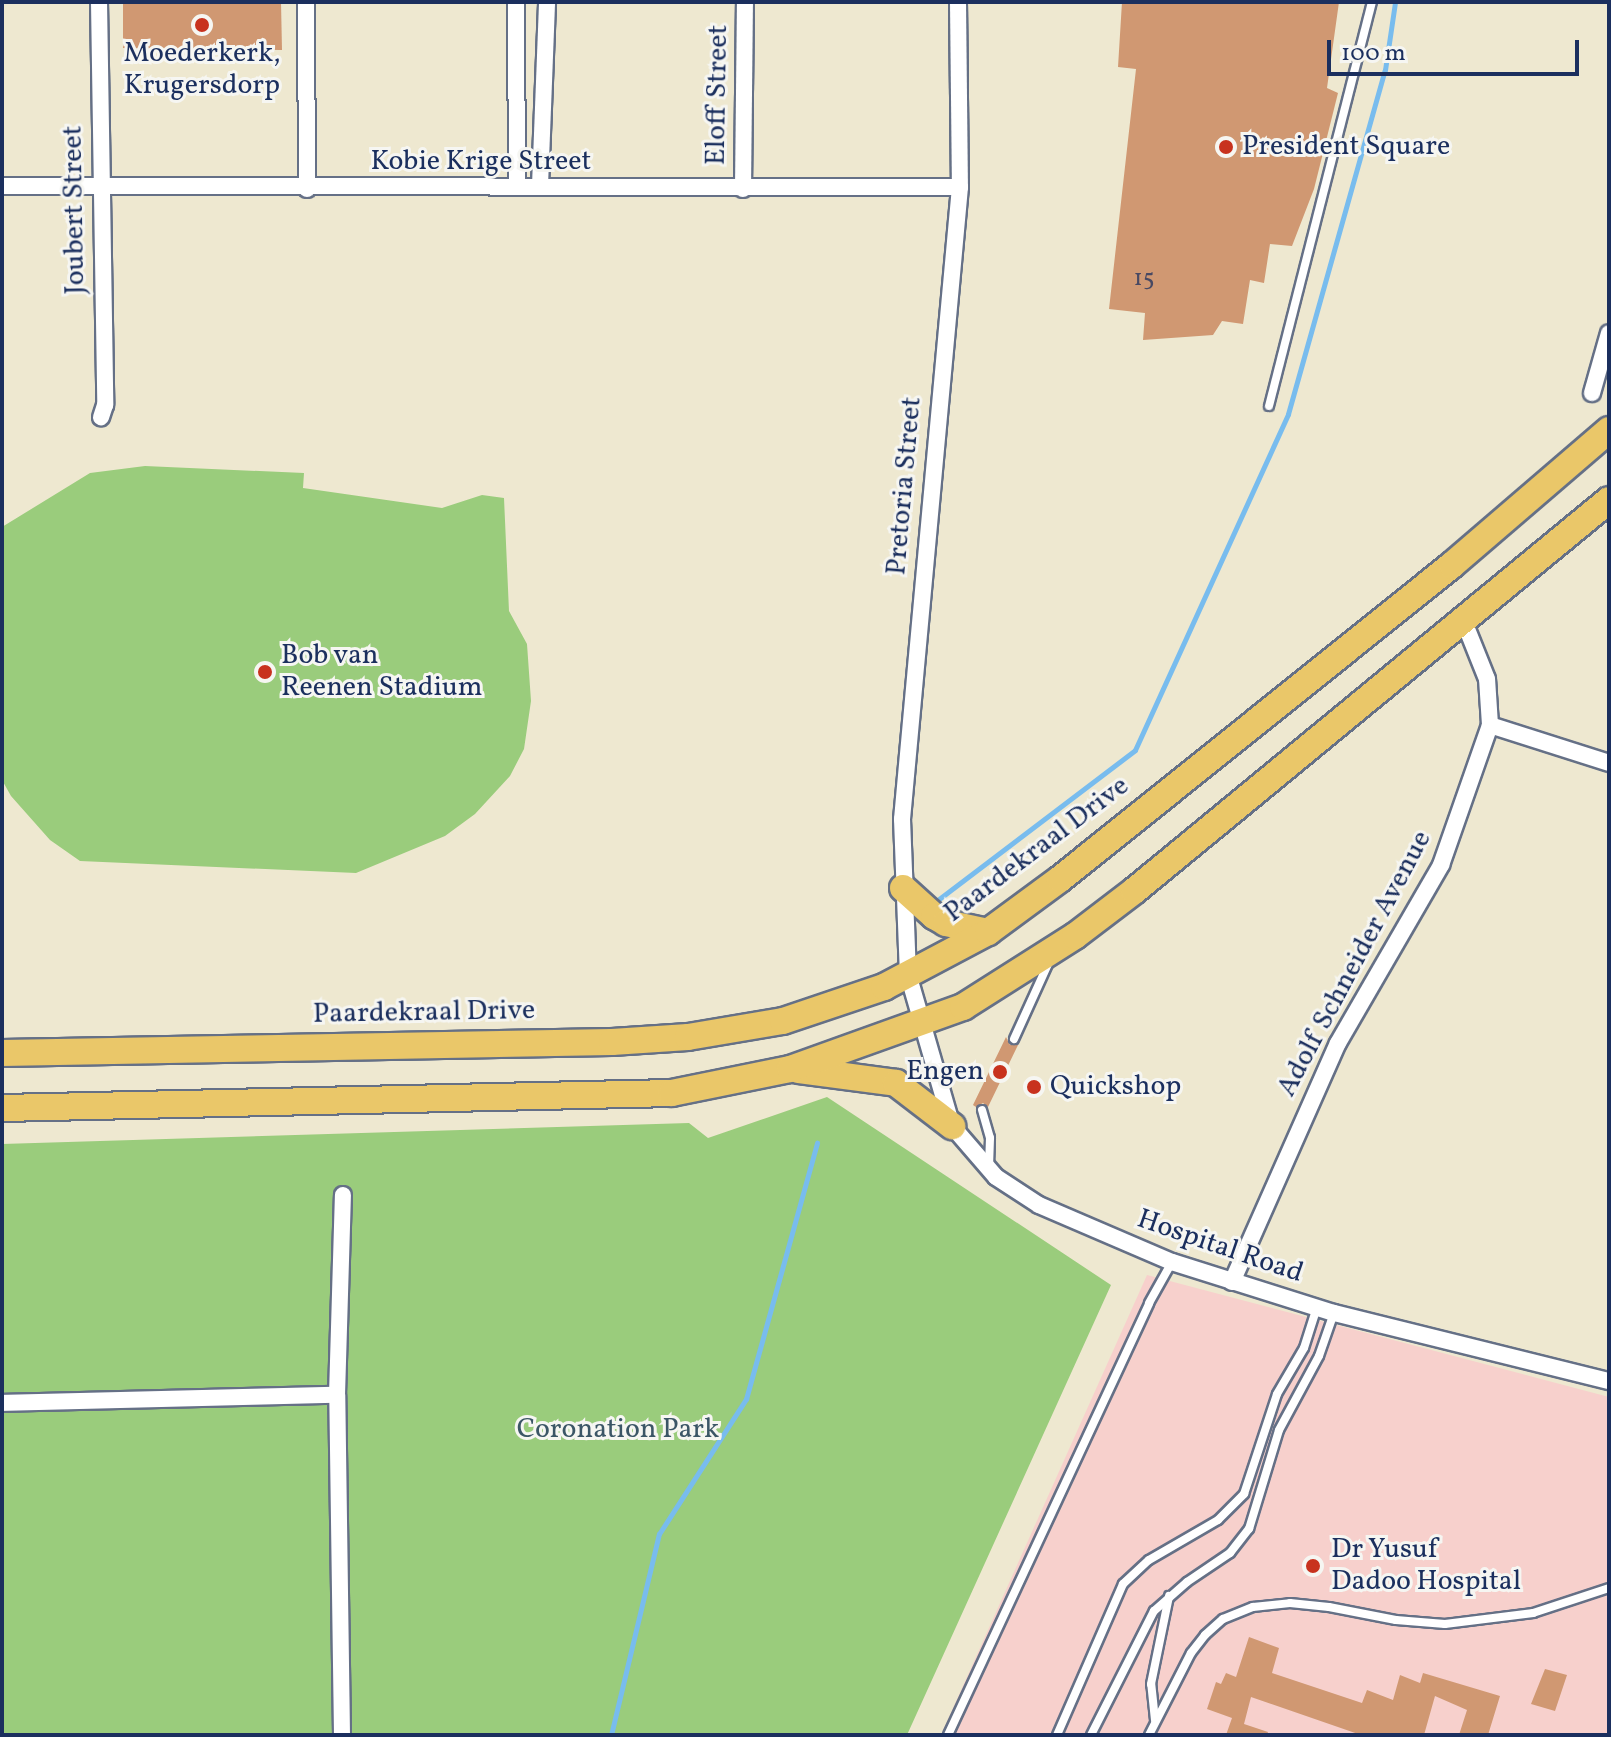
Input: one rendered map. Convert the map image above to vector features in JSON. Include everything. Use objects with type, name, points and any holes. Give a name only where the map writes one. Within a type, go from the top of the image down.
[{"type":"main road","name":"Paardekraal Drive","points":[[2,1053],[596,1042],[688,1037],[783,1021],[884,987],[988,932],[1060,879],[1452,565],[1609,430]]},
{"type":"main road","points":[[2,1108],[627,1097],[705,1088],[790,1069],[963,1007],[1053,951],[1134,891],[1609,500]]},
{"type":"main road","points":[[903,888],[926,910],[946,923],[988,932]]},
{"type":"main road","points":[[790,1069],[896,1083],[952,1126]]},
{"type":"street","name":"Joubert Street","points":[[99,2],[99,188],[105,405],[101,417]]},
{"type":"street","points":[[306,2],[307,189]]},
{"type":"street","points":[[516,2],[517,185]]},
{"type":"street","points":[[540,186],[547,2]]},
{"type":"street","name":"Eloff Street","points":[[743,189],[745,2]]},
{"type":"street","name":"Pretoria Street","points":[[921,1022],[908,974],[902,819],[960,187],[958,2]]},
{"type":"street","name":"Kobie Krige Street","points":[[2,186],[307,189],[517,185],[743,189],[960,187]]},
{"type":"street","points":[[1592,393],[1609,333]]},
{"type":"street","name":"Adolf Schneider Avenue","points":[[1232,1282],[1338,1043],[1441,865],[1490,725],[1487,679],[1463,619]]},
{"type":"street","points":[[1490,725],[1609,763]]},
{"type":"street","name":"Hospital Road","points":[[921,1022],[952,1126],[989,1170],[1039,1205],[1172,1262],[1232,1282],[1334,1313],[1609,1381]]},
{"type":"street","points":[[342,1735],[337,1395],[343,1195]]},
{"type":"street","points":[[2,1403],[337,1395]]},
{"type":"lane","points":[[1269,406],[1372,2]]},
{"type":"lane","points":[[1014,1039],[1053,951]]},
{"type":"lane","points":[[982,1110],[990,1138],[989,1170]]},
{"type":"lane","points":[[948,1735],[1149,1303],[1172,1262]]},
{"type":"lane","points":[[1057,1735],[1123,1584],[1149,1560],[1218,1520],[1244,1494],[1277,1394],[1304,1348],[1317,1307]]},
{"type":"lane","points":[[1091,1735],[1138,1637],[1154,1611],[1169,1596],[1230,1553],[1249,1529],[1279,1430],[1319,1356],[1334,1313]]},
{"type":"lane","points":[[1149,1735],[1205,1635],[1223,1619],[1253,1607],[1316,1605],[1396,1620],[1445,1624],[1533,1613],[1609,1588]]},
{"type":"lane","points":[[1155,1720],[1151,1684],[1169,1596]]},
{"type":"shaded area","name":"Dr Yusuf Dadoo Hospital","points":[[1147,1275],[1609,1397],[1609,1735],[941,1735]]},
{"type":"green space","name":"Bob van Reenen Stadium","points":[[145,466],[304,473],[303,488],[442,508],[482,495],[504,498],[509,611],[527,644],[531,701],[524,749],[510,776],[475,814],[445,836],[356,873],[80,861],[50,840],[11,796],[2,780],[2,527],[90,473]]},
{"type":"green space","name":"Coronation Park","points":[[827,1097],[1111,1285],[907,1735],[2,1735],[2,1144],[689,1123],[708,1138]]},
{"type":"building","name":"Moederkerk, Krugersdorp","points":[[123,2],[281,2],[282,50],[123,48]]},
{"type":"building","name":"President Square","points":[[1122,2],[1339,2],[1327,88],[1338,93],[1314,189],[1292,246],[1270,244],[1264,283],[1250,280],[1243,324],[1222,321],[1213,335],[1143,340],[1145,313],[1109,309],[1136,69],[1118,67]]},
{"type":"building","points":[[1006,1037],[1010,1045],[1019,1043],[988,1107],[983,1103],[976,1107],[973,1105]]},
{"type":"building","points":[[1249,1637],[1279,1648],[1272,1673],[1362,1703],[1367,1690],[1393,1700],[1400,1675],[1420,1683],[1423,1673],[1500,1696],[1488,1735],[1459,1735],[1467,1710],[1435,1696],[1424,1735],[1361,1735],[1251,1697],[1244,1724],[1268,1732],[1267,1735],[1226,1735],[1232,1718],[1207,1709],[1216,1682],[1221,1684],[1226,1673],[1236,1677]]},
{"type":"building","points":[[1545,1669],[1567,1675],[1555,1711],[1531,1704]]},
{"type":"waterway","points":[[935,902],[1135,750],[1288,414],[1385,70],[1395,2]]},
{"type":"waterway","points":[[611,1735],[659,1534],[746,1399],[817,1143]]},
{"type":"place","name":"Moederkerk, Krugersdorp","points":[[202,25]]},
{"type":"place","name":"President Square","points":[[1226,147]]},
{"type":"place","name":"Bob van Reenen Stadium","points":[[265,672]]},
{"type":"place","name":"Engen","points":[[1000,1072]]},
{"type":"place","name":"Quickshop","points":[[1034,1087]]},
{"type":"place","name":"Dr Yusuf Dadoo Hospital","points":[[1313,1566]]}]
